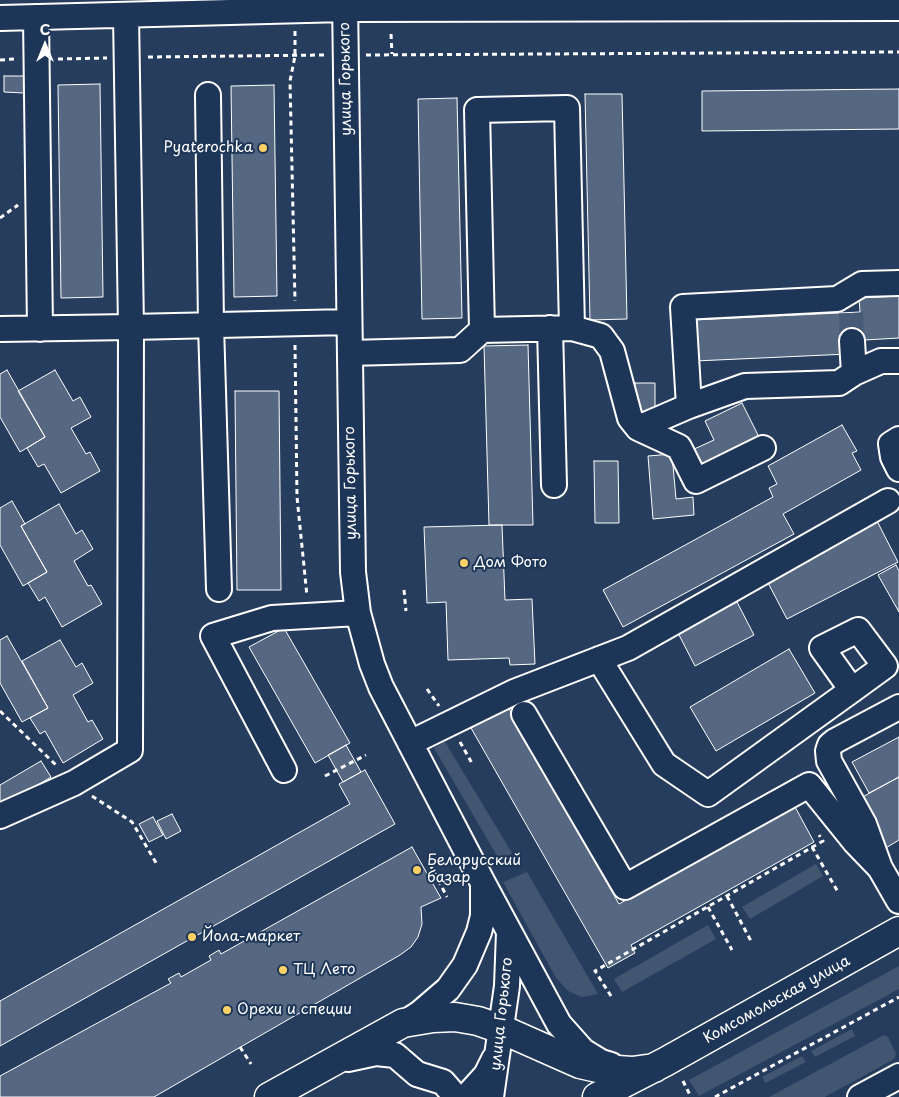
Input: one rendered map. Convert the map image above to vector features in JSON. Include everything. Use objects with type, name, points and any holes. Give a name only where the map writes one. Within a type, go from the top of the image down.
[{"type":"main road","name":"Комсомольская улица","points":[[597,1097],[643,1070],[899,931]]},
{"type":"main road","points":[[269,1097],[403,1024],[432,1018],[455,1017],[478,1022],[501,1036],[580,1064],[602,1069],[643,1070]]},
{"type":"street","points":[[0,18],[36,17],[111,10],[345,4],[783,4],[899,8]]},
{"type":"street","name":"улица Горького","points":[[345,4],[352,572],[358,613],[372,664],[381,687],[482,883],[559,1024],[583,1051],[601,1062],[643,1070]]},
{"type":"street","points":[[0,816],[74,783],[130,750],[130,326],[111,10]]},
{"type":"street","points":[[36,17],[40,329]]},
{"type":"street","points":[[208,96],[211,325],[219,589]]},
{"type":"street","points":[[482,330],[477,110],[567,108],[561,328],[554,485]]},
{"type":"street","points":[[689,406],[683,307],[837,299],[851,302],[862,284],[899,283]]},
{"type":"street","points":[[0,329],[349,322]]},
{"type":"street","points":[[350,353],[460,350],[482,330],[561,328],[601,336],[612,351],[630,418],[638,428],[679,447],[696,481],[763,448]]},
{"type":"street","points":[[852,341],[854,373]]},
{"type":"street","points":[[638,428],[689,406],[745,386],[839,383],[854,373],[880,362],[899,361]]},
{"type":"street","points":[[899,439],[892,444],[892,457],[899,469]]},
{"type":"street","points":[[410,743],[514,692],[628,648],[888,501]]},
{"type":"street","points":[[284,770],[213,636],[272,618],[358,613]]},
{"type":"street","points":[[599,659],[664,764],[708,794],[852,690]]},
{"type":"street","points":[[899,707],[835,741],[830,745],[828,751],[830,760],[864,824],[880,868],[899,901]]},
{"type":"street","points":[[524,714],[625,887],[810,785],[855,842],[880,868]]},
{"type":"street","points":[[403,1024],[442,995],[465,965],[479,932],[484,900],[482,883]]},
{"type":"street","name":"улица Горького","points":[[491,1097],[507,986],[509,932]]},
{"type":"street","points":[[466,1097],[486,1075],[501,1036]]},
{"type":"street","points":[[325,1067],[360,1055],[376,1053],[396,1055],[417,1074],[450,1090]]},
{"type":"street","points":[[860,1097],[899,1076]]},
{"type":"path","points":[[391,34],[392,54],[899,52]]},
{"type":"path","points":[[404,590],[406,611]]},
{"type":"path","points":[[427,689],[443,713]]},
{"type":"path","points":[[456,735],[473,765]]},
{"type":"path","points":[[325,776],[366,755]]},
{"type":"path","points":[[132,822],[158,866]]},
{"type":"path","points":[[611,996],[595,971],[822,841],[818,833]]},
{"type":"path","points":[[812,847],[838,892]]},
{"type":"path","points":[[430,864],[447,897]]},
{"type":"path","points":[[726,896],[751,941]]},
{"type":"path","points":[[708,907],[732,950]]},
{"type":"path","points":[[715,1097],[899,997]]},
{"type":"path","points":[[240,1047],[251,1064]]},
{"type":"path","points":[[683,1081],[691,1097]]},
{"type":"shaded area","points":[[445,742],[512,853],[500,861],[434,748]]},
{"type":"shaded area","points":[[816,864],[823,876],[750,919],[742,907]]},
{"type":"shaded area","points":[[527,872],[598,994],[582,997],[568,991],[556,978],[503,882]]},
{"type":"shaded area","points":[[708,925],[716,939],[622,992],[614,979]]},
{"type":"shaded area","points":[[899,966],[899,989],[699,1096],[689,1080]]},
{"type":"shaded area","points":[[852,1029],[855,1036],[815,1057],[811,1051]]},
{"type":"shaded area","points":[[884,1035],[888,1037],[896,1054],[894,1059],[825,1097],[769,1097]]},
{"type":"shaded area","points":[[802,1056],[806,1062],[765,1083],[762,1077]]},
{"type":"building","points":[[4,76],[24,76],[24,93],[4,92]]},
{"type":"building","points":[[100,84],[103,297],[61,298],[58,85]]},
{"type":"building","points":[[274,85],[277,296],[234,297],[231,86]]},
{"type":"building","points":[[899,89],[899,129],[702,131],[702,91]]},
{"type":"building","points":[[585,94],[622,94],[627,319],[590,320]]},
{"type":"building","points":[[457,98],[462,318],[422,319],[418,99]]},
{"type":"building","points":[[899,296],[899,338],[847,341],[848,354],[695,361],[693,320],[860,312],[859,298]]},
{"type":"building","points":[[528,345],[533,525],[489,525],[484,346]]},
{"type":"building","points":[[7,370],[45,437],[20,452],[0,417],[0,374]]},
{"type":"building","points":[[55,370],[73,401],[80,397],[91,417],[71,428],[86,454],[90,452],[100,471],[61,493],[44,464],[38,467],[27,448],[45,437],[18,391]]},
{"type":"building","points":[[635,383],[655,383],[655,412],[635,412]]},
{"type":"building","points":[[235,391],[279,391],[281,590],[237,590]]},
{"type":"building","points":[[742,403],[761,441],[702,470],[692,450],[714,440],[705,421]]},
{"type":"building","points":[[842,425],[857,451],[852,453],[861,470],[783,514],[794,534],[623,627],[603,590],[773,497],[769,488],[777,484],[768,466]]},
{"type":"building","points":[[672,454],[676,499],[693,497],[694,515],[653,519],[648,456]]},
{"type":"building","points":[[594,461],[618,461],[619,523],[595,523]]},
{"type":"building","points":[[12,501],[25,524],[21,526],[47,572],[23,586],[0,545],[0,508]]},
{"type":"building","points":[[59,504],[76,534],[82,530],[93,549],[74,561],[88,586],[91,585],[102,604],[62,627],[45,597],[39,601],[28,583],[47,572],[21,526]]},
{"type":"building","points":[[877,521],[898,562],[787,619],[766,579]]},
{"type":"building","name":"Дом Фото","points":[[502,525],[505,600],[532,599],[535,664],[510,665],[509,658],[448,660],[446,602],[427,603],[424,527]]},
{"type":"building","points":[[896,565],[899,571],[899,612],[878,575]]},
{"type":"building","points":[[737,602],[754,635],[695,666],[678,633]]},
{"type":"building","points":[[284,628],[350,743],[315,763],[249,647]]},
{"type":"building","points":[[7,636],[48,708],[22,722],[0,683],[0,640]]},
{"type":"building","points":[[60,640],[76,667],[82,663],[93,683],[73,695],[88,722],[92,720],[103,739],[63,763],[45,731],[40,734],[30,718],[48,708],[22,661]]},
{"type":"building","points":[[789,649],[815,693],[716,751],[690,707]]},
{"type":"building","points":[[508,707],[619,904],[794,805],[814,842],[631,945],[635,953],[608,968],[471,728]]},
{"type":"building","points":[[899,737],[899,777],[869,793],[852,762]]},
{"type":"building","points":[[346,745],[361,772],[343,782],[328,755]]},
{"type":"building","points":[[41,761],[51,777],[0,808],[0,785]]},
{"type":"building","points":[[365,770],[395,824],[0,1046],[0,1001],[350,804],[339,784]]},
{"type":"building","points":[[899,777],[899,840],[884,849],[857,800]]},
{"type":"building","points":[[172,814],[181,831],[166,839],[157,821]]},
{"type":"building","points":[[153,817],[163,835],[149,842],[139,824]]},
{"type":"building","name":"ТЦ Лето","points":[[412,847],[441,898],[421,907],[422,924],[418,937],[411,947],[400,955],[154,1097],[0,1097],[0,1076],[171,983],[168,979],[179,973],[181,977],[211,960],[209,956],[219,950],[221,954]]},
{"type":"tunnel","points":[[851,313],[852,341]]},
{"type":"place","name":"Pyaterochka","points":[[263,148]]},
{"type":"place","name":"Дом Фото","points":[[464,563]]},
{"type":"place","name":"Белорусский базар","points":[[417,870]]},
{"type":"place","name":"Йола-маркет","points":[[192,937]]},
{"type":"place","name":"ТЦ Лето","points":[[283,970]]},
{"type":"place","name":"Орехи и специи","points":[[227,1010]]}]
